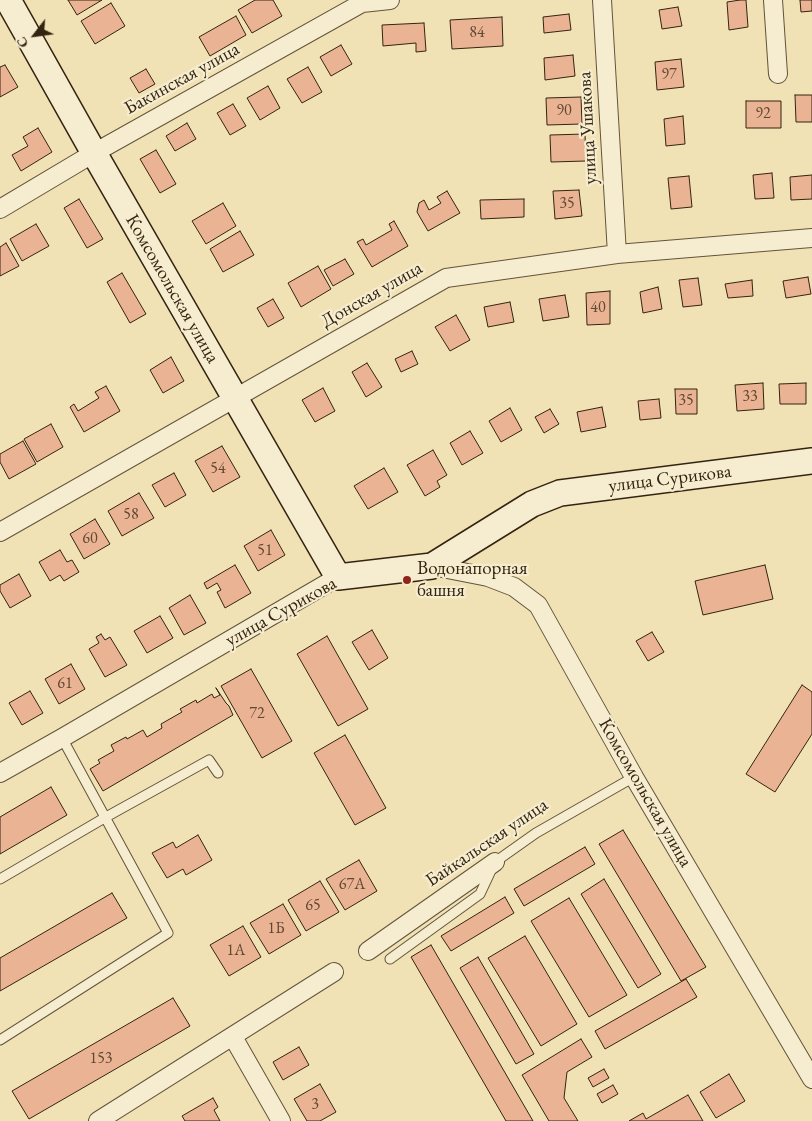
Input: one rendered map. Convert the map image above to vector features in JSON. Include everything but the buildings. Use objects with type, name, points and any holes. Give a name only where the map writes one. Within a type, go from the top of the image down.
[{"type":"street","name":"Комсомольская улица","points":[[8,0],[338,578]]},
{"type":"street","name":"Бакинская улица","points":[[0,209],[94,152],[362,4],[390,0]]},
{"type":"street","name":"улица Ушакова","points":[[602,0],[617,254]]},
{"type":"street","points":[[773,0],[778,74]]},
{"type":"street","name":"Донская улица","points":[[0,532],[446,278],[617,254],[812,238]]},
{"type":"street","name":"улица Сурикова","points":[[0,773],[338,578],[432,566],[532,504],[560,493],[812,461]]},
{"type":"street","name":"Комсомольская улица","points":[[432,566],[488,577],[514,586],[538,604],[634,777],[812,1079]]},
{"type":"street","name":"Байкальская улица","points":[[368,951],[494,862]]},
{"type":"street","points":[[98,1121],[334,972]]},
{"type":"street","points":[[233,1036],[281,1121]]},
{"type":"lane","points":[[0,1040],[168,933],[62,738]]},
{"type":"lane","points":[[0,879],[209,760],[218,774]]},
{"type":"lane","name":"Байкальская улица","points":[[494,862],[536,833],[634,777]]},
{"type":"lane","points":[[390,959],[480,894],[494,862]]},
{"type":"place","name":"Водонапорная башня","points":[[407,580]]}]
